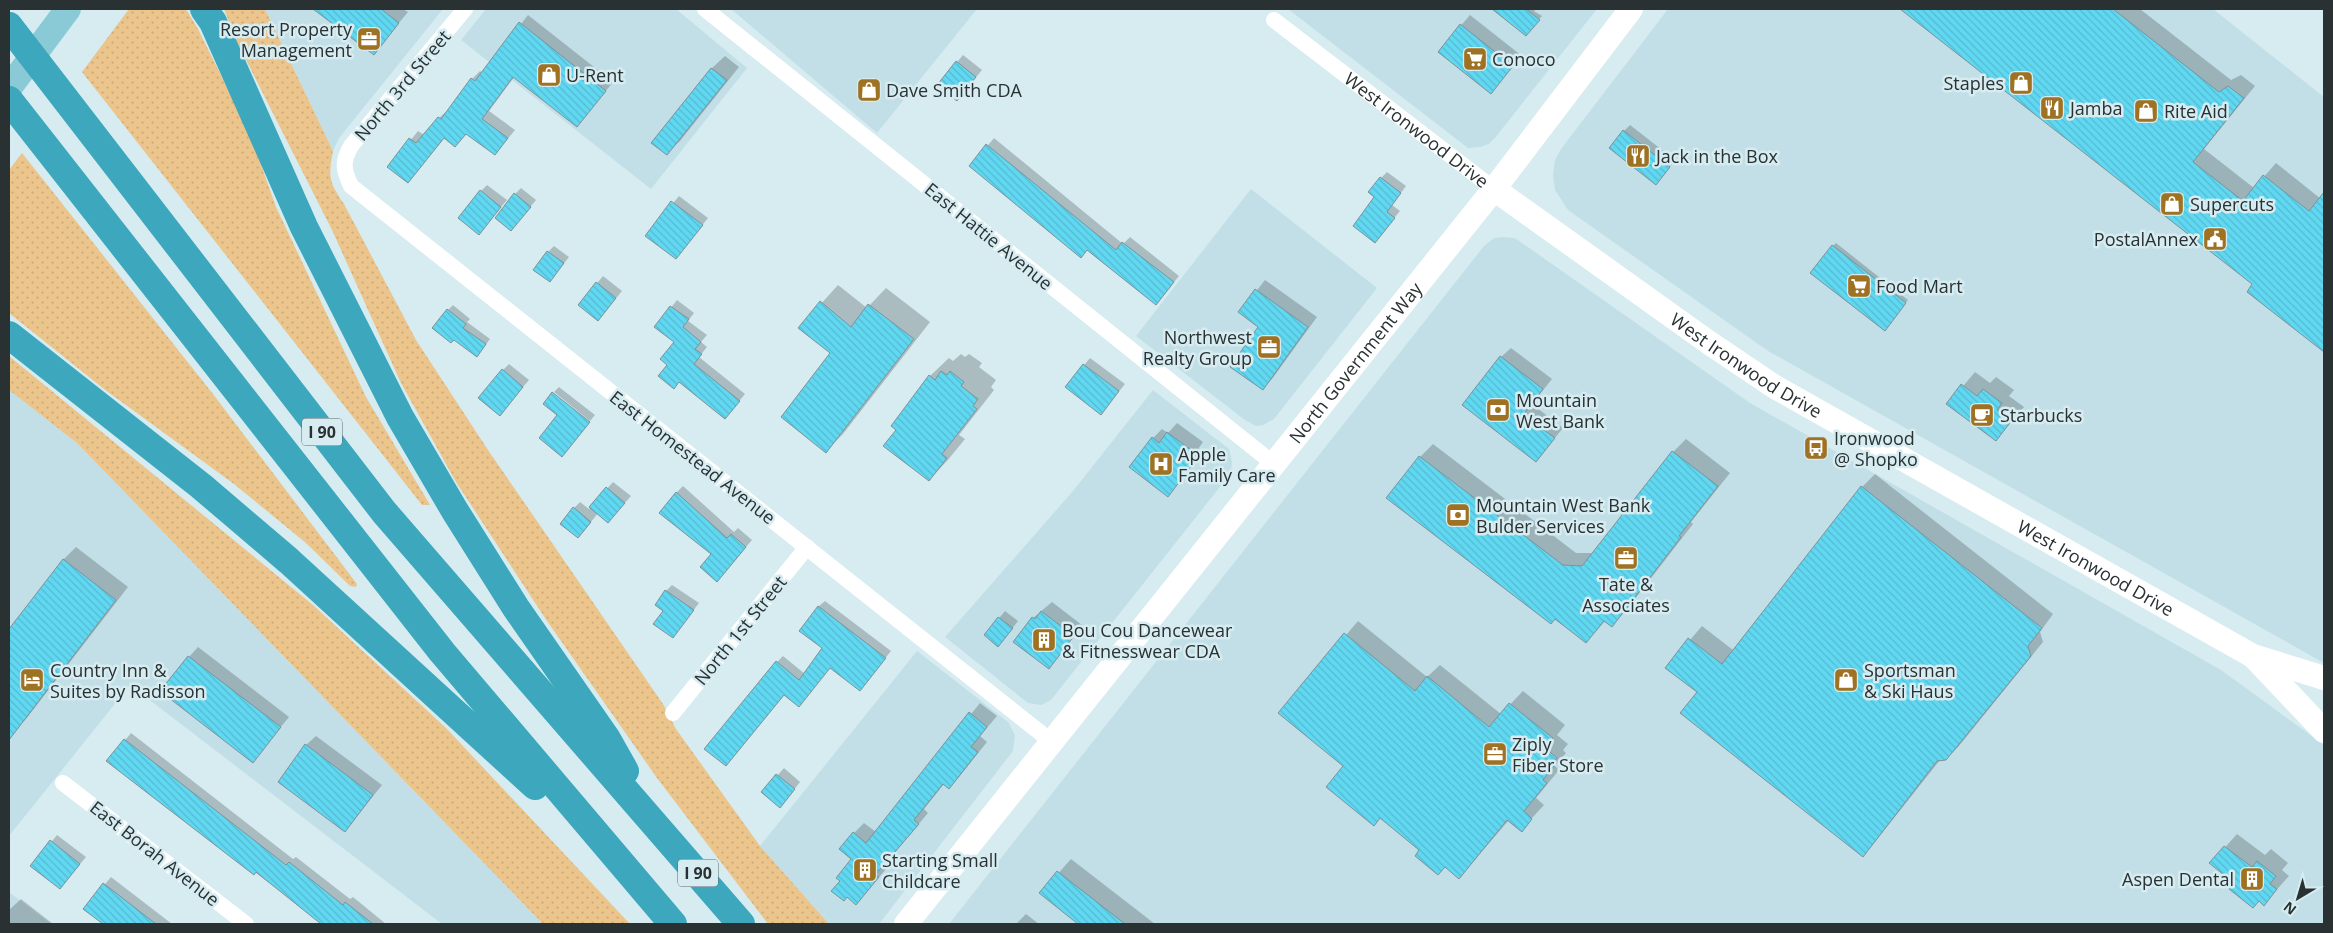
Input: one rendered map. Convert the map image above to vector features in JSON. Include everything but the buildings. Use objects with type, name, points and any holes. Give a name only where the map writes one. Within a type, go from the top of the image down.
[{"type":"highway","points":[[208,13],[304,227],[400,417],[511,600],[607,739],[654,822]]},
{"type":"highway","name":"I 90","points":[[9,26],[384,512],[741,924]]},
{"type":"highway","name":"I 90","points":[[9,100],[442,652],[672,924]]},
{"type":"highway","name":"I 90","points":[[9,334],[141,438],[289,561],[613,856]]},
{"type":"main road","points":[[9,88],[68,9]]},
{"type":"main road","name":"North Government Way","points":[[906,924],[1494,189],[1631,9]]},
{"type":"main road","name":"West Ironwood Drive","points":[[1494,189],[1701,337],[1775,387],[2253,656],[2324,678]]},
{"type":"main road","name":"West Ironwood Drive","points":[[2253,656],[2324,731]]},
{"type":"street","name":"North 3rd Street","points":[[343,165],[351,146],[465,9]]},
{"type":"street","name":"East Hattie Avenue","points":[[704,9],[1274,464]]},
{"type":"street","name":"West Ironwood Drive","points":[[1274,20],[1494,189]]},
{"type":"street","name":"East Homestead Avenue","points":[[343,165],[351,186],[1052,742]]},
{"type":"street","name":"North 1st Street","points":[[673,713],[807,547]]},
{"type":"street","name":"East Borah Avenue","points":[[63,783],[246,924]]},
{"type":"shaded area","points":[[129,9],[186,9],[198,29],[250,134],[276,207],[366,397],[430,505],[422,505],[82,72]]},
{"type":"shaded area","points":[[224,9],[265,9],[333,151],[330,173],[335,190],[416,340],[488,450],[663,704],[676,729],[760,846],[829,924],[768,924],[657,778],[547,621],[456,482],[401,383],[332,230],[238,44]]},
{"type":"shaded area","points":[[265,9],[443,9],[339,138],[333,151]]},
{"type":"shaded area","points":[[486,9],[676,9],[747,68],[651,189],[461,40]]},
{"type":"shaded area","name":"Dave Smith CDA","points":[[731,9],[977,9],[877,133]]},
{"type":"shaded area","points":[[1288,9],[1597,9],[1495,138],[1489,144],[1468,148]]},
{"type":"shaded area","points":[[1668,9],[2213,9],[2324,97],[2324,663],[1768,351],[1568,210],[1555,190],[1553,175],[1555,160],[1561,149]]},
{"type":"shaded area","points":[[22,153],[213,394],[357,584],[356,587],[350,586],[306,543],[234,484],[104,389],[9,313],[9,170]]},
{"type":"shaded area","points":[[1251,189],[1377,288],[1274,419],[1263,425],[1256,426],[1245,420],[1136,336]]},
{"type":"shaded area","points":[[1494,238],[1515,238],[1750,403],[2221,670],[2324,745],[2324,924],[949,924],[1484,246]]},
{"type":"shaded area","points":[[9,356],[313,605],[446,728],[630,924],[543,924],[77,443],[9,390]]},
{"type":"shaded area","points":[[9,390],[77,443],[543,924],[442,924],[130,685],[9,836]]},
{"type":"shaded area","points":[[1153,390],[1229,449],[1232,462],[1231,473],[1051,700],[1041,705],[1028,703],[945,637],[1073,491]]},
{"type":"shaded area","points":[[917,651],[1008,722],[1015,735],[1013,751],[879,924],[829,924],[760,846]]},
{"type":"shaded area","points":[[9,892],[51,924],[9,924]]},
{"type":"place","name":"Resort Property Management","points":[[369,39]]},
{"type":"place","name":"Conoco","points":[[1475,59]]},
{"type":"place","name":"U-Rent","points":[[549,75]]},
{"type":"place","name":"Staples","points":[[2021,83]]},
{"type":"place","name":"Dave Smith CDA","points":[[869,90]]},
{"type":"place","name":"Jamba","points":[[2052,108]]},
{"type":"place","name":"Rite Aid","points":[[2146,111]]},
{"type":"place","name":"Jack in the Box","points":[[1638,156]]},
{"type":"place","name":"Supercuts","points":[[2172,204]]},
{"type":"place","name":"PostalAnnex","points":[[2215,239]]},
{"type":"place","name":"Food Mart","points":[[1859,286]]},
{"type":"place","name":"Northwest Realty Group","points":[[1269,347]]},
{"type":"place","name":"Mountain West Bank","points":[[1498,410]]},
{"type":"place","name":"Starbucks","points":[[1982,415]]},
{"type":"place","name":"Ironwood @ Shopko","points":[[1816,448]]},
{"type":"place","name":"Apple Family Care","points":[[1161,464]]},
{"type":"place","name":"Mountain West Bank Bulder Services","points":[[1458,515]]},
{"type":"place","name":"Tate & Associates","points":[[1626,558]]},
{"type":"place","name":"Bou Cou Dancewear & Fitnesswear CDA","points":[[1044,640]]},
{"type":"place","name":"Country Inn & Suites by Radisson","points":[[32,680]]},
{"type":"place","name":"Sportsman & Ski Haus","points":[[1846,680]]},
{"type":"place","name":"Ziply Fiber Store","points":[[1495,754]]},
{"type":"place","name":"Starting Small Childcare","points":[[865,870]]},
{"type":"place","name":"Aspen Dental","points":[[2252,879]]}]
